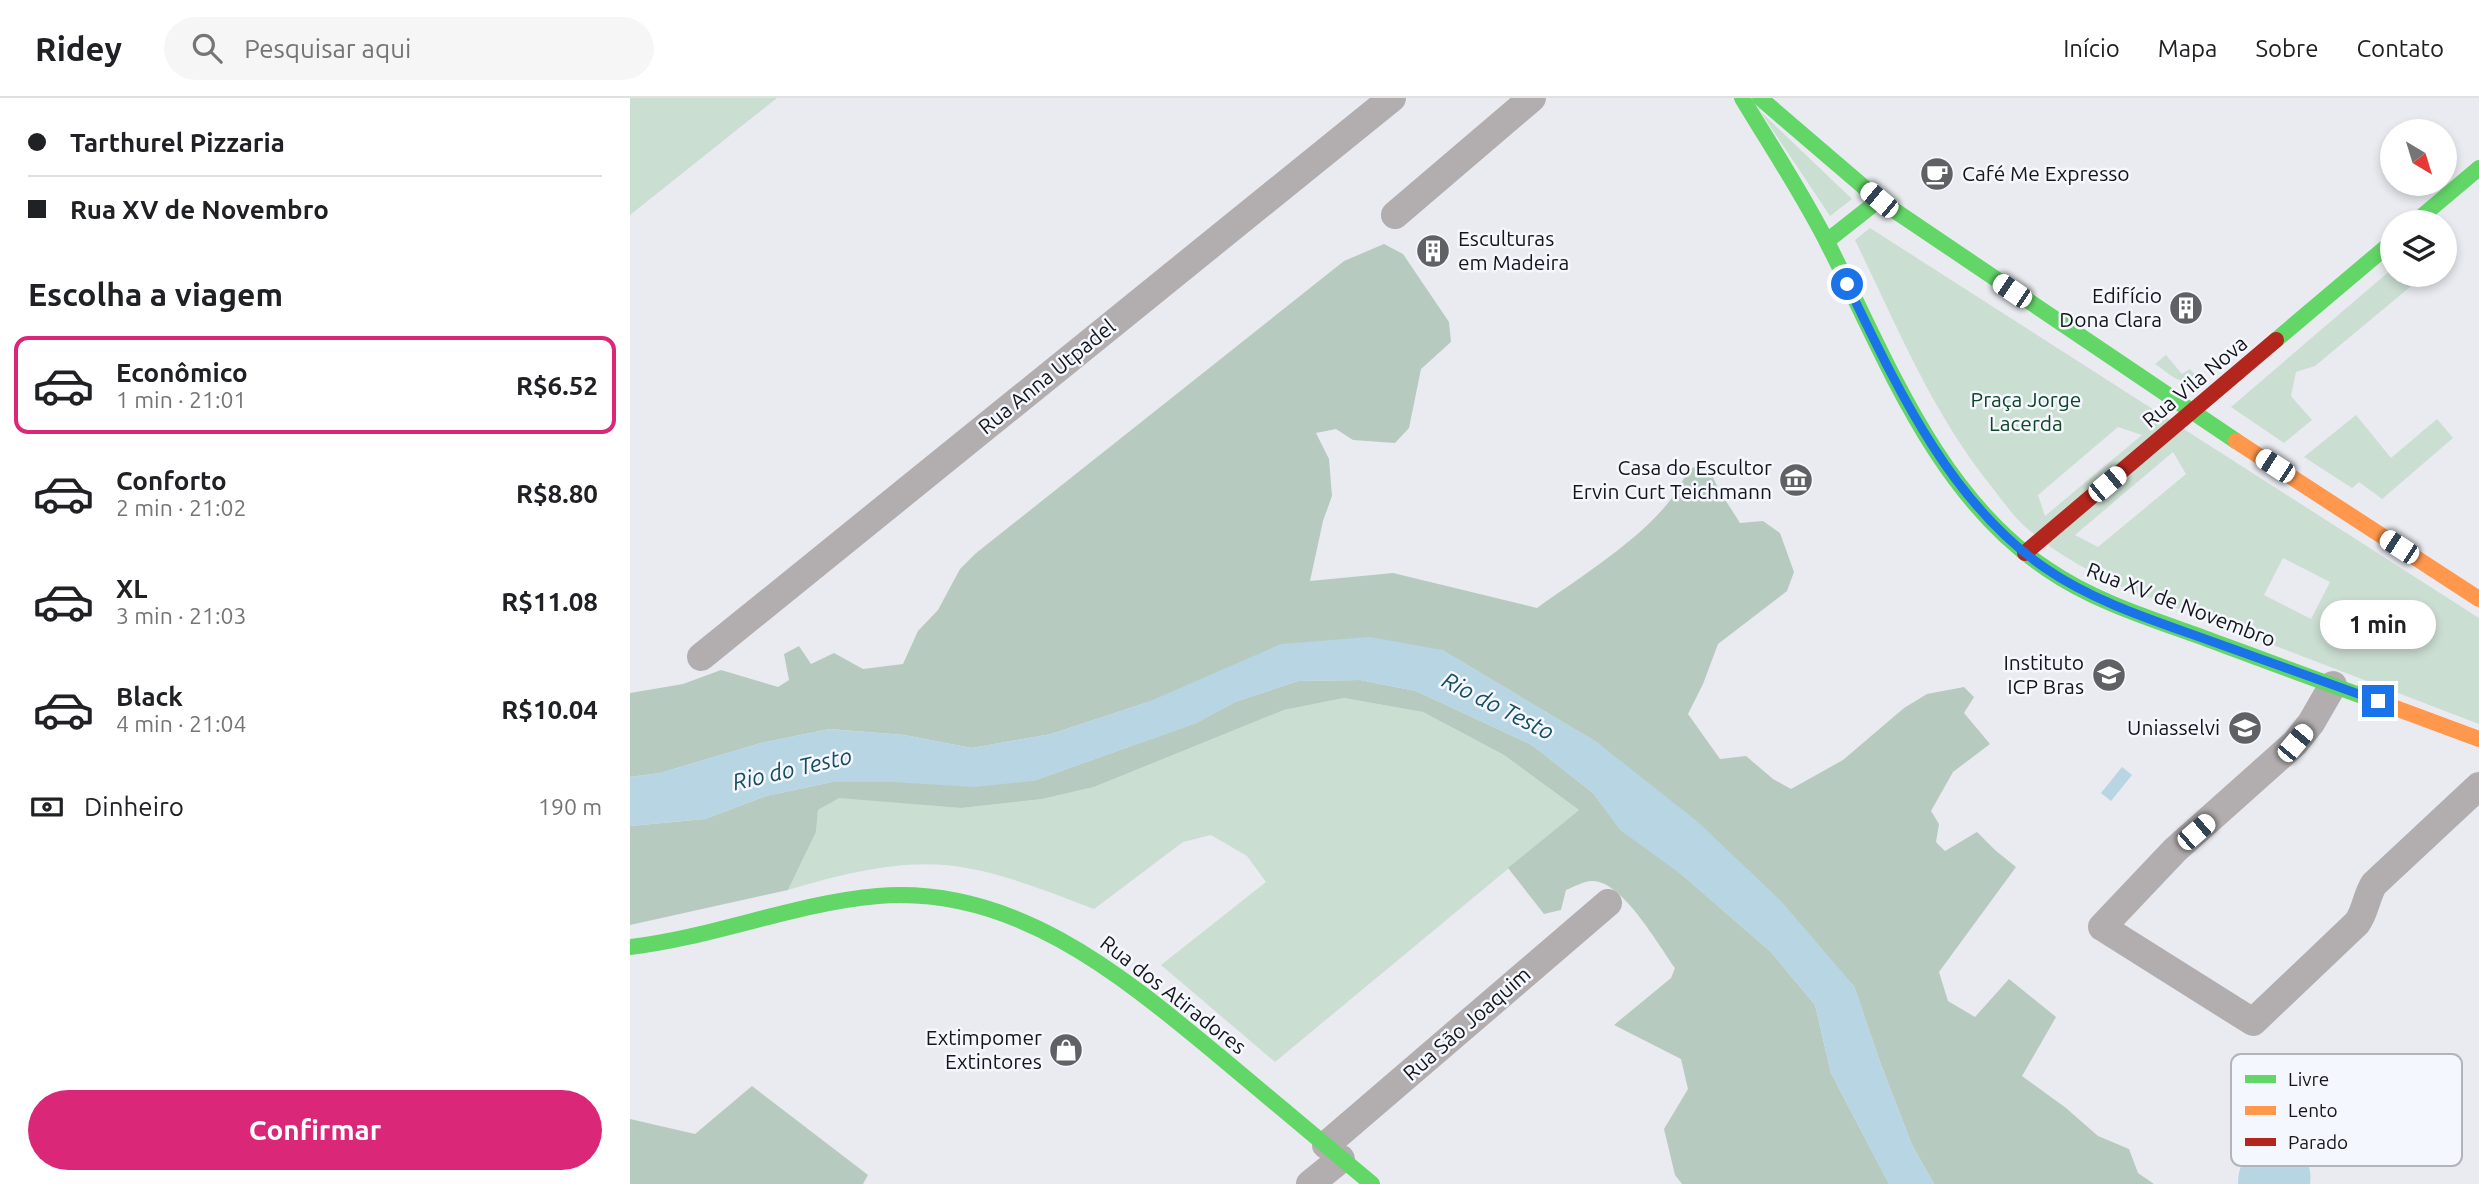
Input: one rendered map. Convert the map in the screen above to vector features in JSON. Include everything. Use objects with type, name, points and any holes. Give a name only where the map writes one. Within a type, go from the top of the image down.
[{"type":"main road","name":"Rua XV de Novembro","points":[[1742,98],[1827,241],[1881,353],[1928,438],[1978,505],[2025,553],[2071,584],[2113,605],[2479,738]]},
{"type":"main road","points":[[1760,98],[1879,200],[2192,412],[2479,599]]},
{"type":"main road","points":[[2429,210],[2479,168]]},
{"type":"main road","points":[[1827,241],[1879,200]]},
{"type":"main road","name":"Rua Vila Nova","points":[[2025,553],[2380,252]]},
{"type":"main road","name":"Rua dos Atiradores","points":[[630,947],[683,939],[851,900],[916,895],[972,903],[1043,928],[1088,953],[1142,992],[1372,1184]]},
{"type":"street","name":"Rua Anna Utpadel","points":[[701,657],[1392,98]]},
{"type":"street","points":[[1395,215],[1532,98]]},
{"type":"street","points":[[2333,685],[2311,723],[2295,743],[2175,850],[2102,927],[2253,1022],[2357,923],[2363,916],[2369,891],[2374,884],[2479,786]]},
{"type":"street","name":"Rua São Joaquim","points":[[1310,1184],[1334,1152],[1608,903]]},
{"type":"green space","points":[[630,98],[777,98],[630,215]]},
{"type":"green space","points":[[1760,111],[1852,199],[1830,216]]},
{"type":"green space","name":"Praça Jorge Lacerda","points":[[1870,228],[2479,618],[2479,724],[2124,588],[2075,562],[2040,539],[2009,509],[1950,428],[1916,367],[1855,240]],"holes":[[[2118,427],[2142,435],[2045,516],[2038,495]],[[2173,452],[2186,474],[2098,547],[2075,535]],[[2283,558],[2330,582],[2311,619],[2264,595]]]},
{"type":"green space","points":[[1384,244],[1403,254],[1449,322],[1451,342],[1421,369],[1409,428],[1395,443],[1353,440],[1336,429],[1316,433],[1329,459],[1332,496],[1323,521],[1310,581],[1393,573],[1537,608],[1622,547],[1663,509],[1678,490],[1687,470],[1706,463],[1740,523],[1763,521],[1780,533],[1794,572],[1787,591],[1718,644],[1688,714],[1720,759],[1746,756],[1773,779],[1791,789],[1843,760],[1904,708],[1927,694],[1964,687],[1974,697],[1964,713],[1990,744],[1953,772],[1931,811],[1939,824],[1936,842],[1945,851],[1977,832],[2016,867],[1939,972],[1948,1001],[1975,1017],[2009,979],[2056,1017],[2022,1076],[2066,1108],[2098,1136],[2129,1149],[2138,1173],[2154,1184],[1934,1184],[1912,1145],[1854,986],[1598,743],[1442,650],[1148,702],[1051,734],[972,748],[904,735],[830,729],[761,743],[660,773],[630,777],[630,693],[683,684],[721,670],[778,687],[789,680],[784,654],[799,646],[811,664],[834,653],[863,669],[903,664],[918,631],[938,610],[960,569],[975,554],[1344,261]]},
{"type":"green space","points":[[2380,279],[2380,287],[2410,287],[2315,366],[2296,372],[2291,396],[2312,420],[2284,443],[2231,407]]},
{"type":"green space","points":[[2166,355],[2182,374],[2190,369],[2198,378],[2192,381],[2181,380],[2155,364]]},
{"type":"green space","points":[[2356,415],[2391,458],[2437,419],[2453,438],[2382,499],[2359,482],[2352,488],[2304,457]]},
{"type":"green space","points":[[1360,680],[1416,691],[1532,745],[1593,793],[1621,830],[1680,873],[1771,952],[1815,1005],[1831,1073],[1889,1184],[1682,1184],[1675,1175],[1664,1129],[1688,1089],[1681,1059],[1614,1025],[1671,978],[1675,968],[1639,916],[1615,891],[1604,884],[1589,881],[1566,890],[1561,910],[1544,914],[1508,868],[1579,810],[1504,755],[1423,712],[1344,698],[1284,710],[1094,787],[1042,799],[961,808],[839,798],[818,810],[816,832],[788,890],[630,925],[630,826],[705,819],[766,796],[832,782],[1033,781],[1196,723],[1235,702],[1298,681]]},
{"type":"green space","points":[[1344,698],[1423,712],[1504,755],[1579,810],[1275,1062],[1161,965],[1266,882],[1247,856],[1211,835],[1183,842],[1094,909],[1002,876],[945,865],[885,867],[846,874],[788,890],[816,832],[818,810],[839,797],[961,808],[1042,799],[1094,787],[1284,710]]},
{"type":"green space","points":[[752,1086],[868,1175],[863,1184],[630,1184],[630,1119],[695,1134]]},
{"type":"water","name":"Rio do Testo","points":[[1370,637],[1442,650],[1598,743],[1698,822],[1781,901],[1854,986],[1912,1145],[1934,1184],[1889,1184],[1831,1073],[1815,1005],[1771,952],[1680,873],[1620,830],[1593,793],[1532,745],[1416,691],[1360,680],[1298,681],[1235,702],[1197,723],[1033,781],[974,787],[892,782],[832,782],[766,796],[705,819],[630,826],[630,777],[660,773],[761,743],[830,729],[904,735],[972,748],[1051,734],[1148,702],[1281,644]]},
{"type":"water","points":[[2122,767],[2132,775],[2111,801],[2101,793]]},
{"type":"water","points":[[2242,1166],[2309,1166],[2310,1184],[2238,1184]]},
{"type":"traffic: fast","points":[[1742,98],[1818,225],[1918,422],[1944,464],[1974,503],[2008,538],[2047,569],[2100,599],[2390,706]]},
{"type":"traffic: fast","points":[[1760,98],[1879,200],[2236,441]]},
{"type":"traffic: fast","points":[[2429,210],[2479,168]]},
{"type":"traffic: fast","points":[[1827,241],[1879,200]]},
{"type":"traffic: fast","points":[[2276,340],[2380,252]]},
{"type":"traffic: fast","points":[[630,947],[693,936],[816,906],[878,896],[928,896],[975,905],[1020,920],[1062,941],[1143,994],[1372,1184]]},
{"type":"traffic: slow","points":[[2236,441],[2479,599]]},
{"type":"traffic: slow","points":[[2390,706],[2479,739]]},
{"type":"traffic: jam","points":[[2025,553],[2276,340]]},
{"type":"place","name":"Café Me Expresso","points":[[1937,174]]},
{"type":"place","name":"Esculturas em Madeira","points":[[1433,251]]},
{"type":"place","name":"Edifício Dona Clara","points":[[2186,308]]},
{"type":"place","name":"Casa do Escultor Ervin Curt Teichmann","points":[[1796,480]]},
{"type":"place","name":"Instituto ICP Bras","points":[[2109,675]]},
{"type":"place","name":"Uniasselvi","points":[[2245,728]]},
{"type":"place","name":"Extimpomer Extintores","points":[[1066,1050]]},
{"type":"route","points":[[1847,284],[1914,416],[1935,449],[1985,513],[2025,553],[2071,584],[2113,605],[2378,701]]}]
